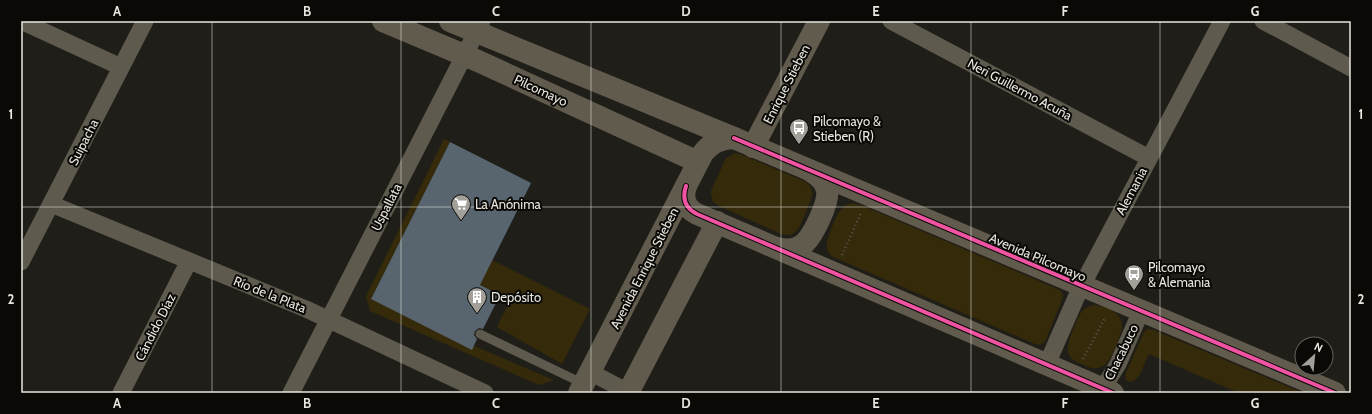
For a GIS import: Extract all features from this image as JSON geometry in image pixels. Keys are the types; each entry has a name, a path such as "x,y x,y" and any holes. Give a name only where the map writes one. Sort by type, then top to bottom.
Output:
{"main road":[{"name":"Pilcomayo","path":"383,21 464,55 698,162"},
{"path":"450,21 479,26 744,142"},
{"name":"Enrique Stieben","path":"744,142 819,21"},
{"name":"Avenida Enrique Stieben","path":"585,383 703,153 718,141 744,142"},
{"name":"Avenida Pilcomayo","path":"744,142 1335,393"},
{"path":"775,248 787,250 795,249 808,241 814,232 826,204 828,194 825,184 818,176 809,170"},
{"path":"686,186 684,198 686,206 693,212 1047,364 1105,391"},
{"path":"629,393 717,222"}],"street":[{"path":"21,21 121,66"},
{"name":"Suipacha","path":"21,262 145,21"},
{"name":"Neri Guillermo Acuña","path":"891,21 1149,158"},
{"name":"Alemania","path":"1047,364 1081,286 1222,21"},
{"path":"1262,21 1351,68"},
{"name":"Uspallata","path":"291,393 479,26"},
{"name":"Río de la Plata","path":"51,204 328,320 485,393"},
{"name":"Cándido Díaz","path":"121,393 189,261"},
{"name":"Chacabuco","path":"1105,391 1141,311"},
{"path":"585,383 629,393"}],"lane":[{"path":"480,334 558,372 585,383"}],"path":[{"path":"840,261 864,207"},
{"path":"1081,364 1106,317"}],"shaded area":[{"path":"444,139 450,142 371,299 474,346 554,380 539,385 370,311 366,296"},
{"path":"735,153 804,181 809,186 812,191 812,196 797,231 789,235 781,234 713,202 711,191 726,158"},
{"path":"852,203 861,205 1060,290 1063,295 1062,300 1045,342 1040,345 1035,344 833,257 827,249 828,238 839,212 847,205"},
{"path":"492,260 590,309 562,364 497,327 510,300 480,285"},
{"path":"1093,305 1114,311 1122,323 1122,329 1109,360 1099,368 1090,368 1075,361 1071,358 1068,352 1070,337 1080,314 1084,309"},
{"path":"1147,329 1154,330 1303,393 1239,393 1149,354 1139,376 1133,381 1129,382 1126,380 1125,375 1143,334"}],"building":[{"name":"La Anónima","path":"450,142 531,183 480,285 500,295 483,329 479,328 475,331 474,335 477,339 472,350 371,299"}],"cycle path":[{"path":"734,138 1335,393"},
{"path":"686,186 684,195 687,206 697,214 1113,393"}],"place":[{"name":"Pilcomayo & Stieben (R)","path":"799,145"},
{"name":"La Anónima","path":"461,221"},
{"name":"Pilcomayo & Alemania","path":"1134,291"},
{"name":"Depósito","path":"477,314"}]}
